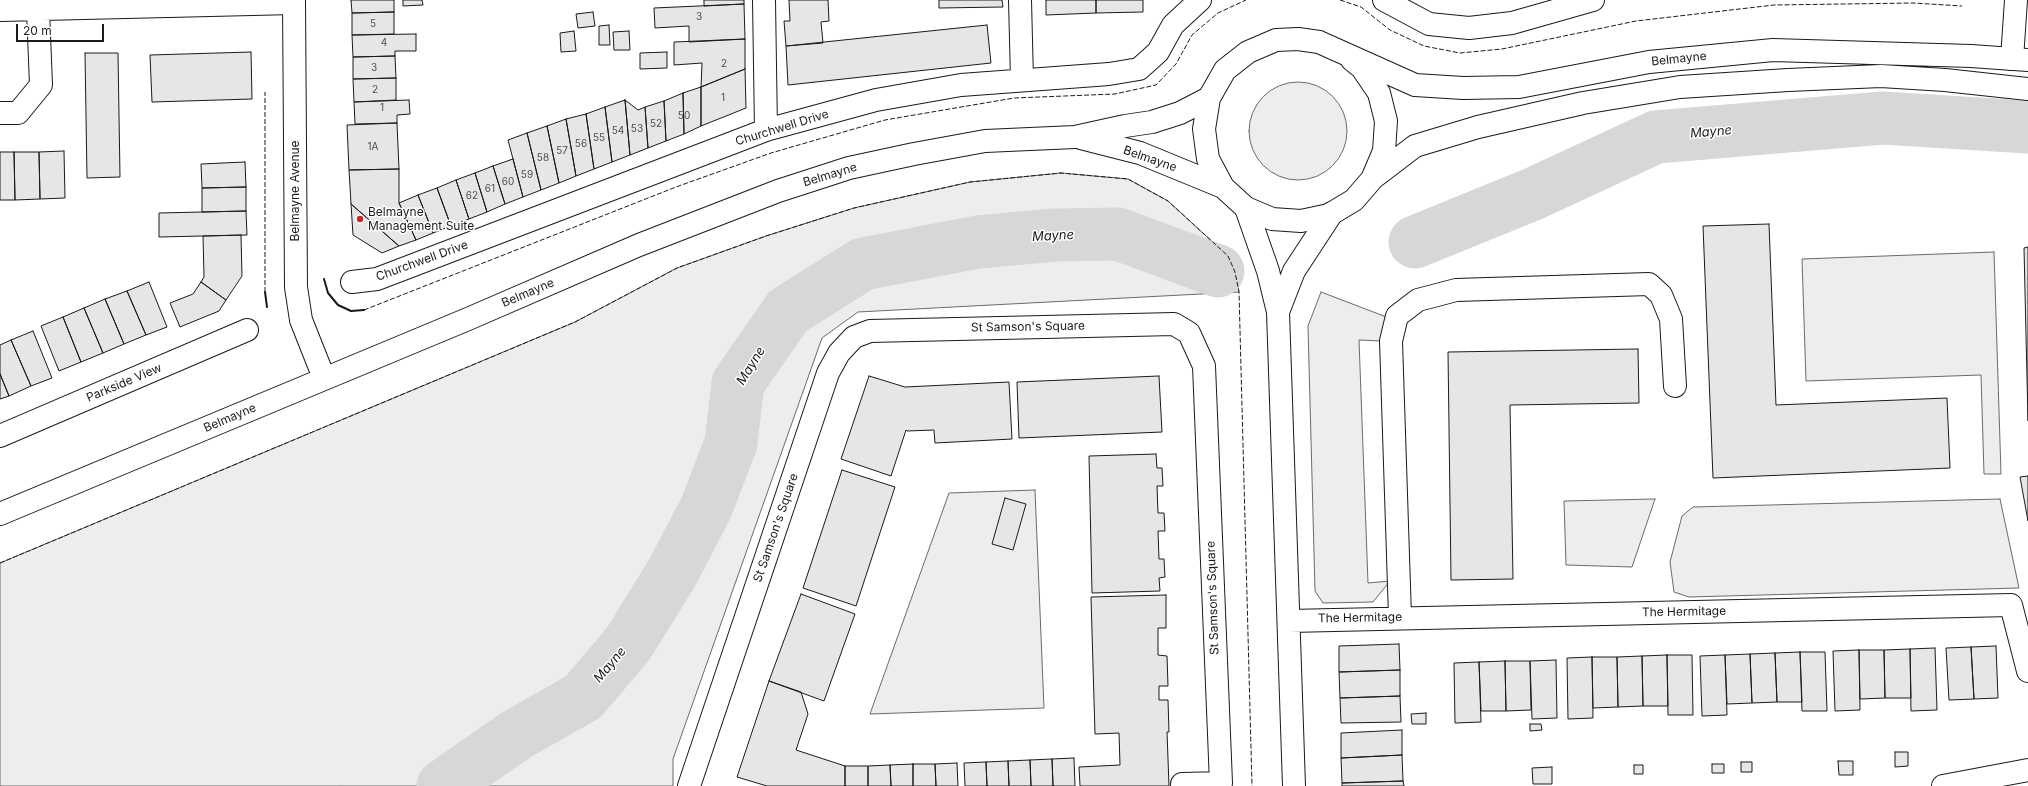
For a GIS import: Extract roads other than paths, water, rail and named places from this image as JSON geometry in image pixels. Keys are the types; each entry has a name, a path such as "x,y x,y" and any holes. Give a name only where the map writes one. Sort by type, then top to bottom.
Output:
{"street":[{"path":"764,0 766,130"},
{"path":"1020,0 1022,80"},
{"name":"Churchwell Drive","path":"352,282 377,279 766,130 876,100 961,86 1109,74 1139,69 1158,52 1173,25 1200,0"},
{"path":"1384,0 1430,24 1469,28 1512,23 1592,0"},
{"path":"2016,0 2020,59"},
{"path":"0,10 294,2"},
{"name":"Belmayne Avenue","path":"294,2 296,287 301,320 324,378"},
{"path":"0,113 18,113 41,85 38,10"},
{"name":"Belmayne","path":"2020,59 1773,50 1649,62 1519,87 1463,88 1415,85 1319,42 1298,39 1276,40 1248,52 1225,70 1209,98 1204,129 1208,159 1223,186 1246,208 1272,219 1301,221 1332,213 1354,200 1373,178 1415,146 1443,137 1583,103 1680,87 1881,76 1945,80 2028,89"},
{"name":"Belmayne","path":"1339,50 1362,68 1379,93 1386,121 1384,151 1373,178"},
{"name":"Belmayne","path":"0,514 639,245 778,191 842,170 914,154 985,141 1075,137 1125,126 1152,122 1180,113 1209,98"},
{"name":"Belmayne","path":"1075,137 1140,153 1223,186"},
{"path":"1246,208 1268,271 1278,312 1294,786"},
{"path":"1278,312 1294,271 1332,213"},
{"path":"1400,617 1391,341 1397,316 1418,300 1456,290 1649,284 1662,295 1671,319 1675,386"},
{"name":"St Samson's Square","path":"689,786 828,373 840,354 854,337 870,331 1174,324 1189,333 1204,366 1220,783 1182,784"},
{"name":"Parkside View","path":"0,436 247,330"},
{"name":"The Hermitage","path":"1288,621 1400,617 2011,605 2028,671"},
{"path":"1943,786 2028,770"}],"waterway":[{"name":"Mayne","path":"1415,242 1533,194 1656,137 1883,118 2028,127"},
{"name":"Mayne","path":"443,786 516,735 583,697 628,644 672,573 706,508 731,443 738,383 788,311 863,264 978,242 1055,235 1118,234 1218,271"}],"place":[{"name":"Belmayne Management Suite","path":"360,219"}]}
